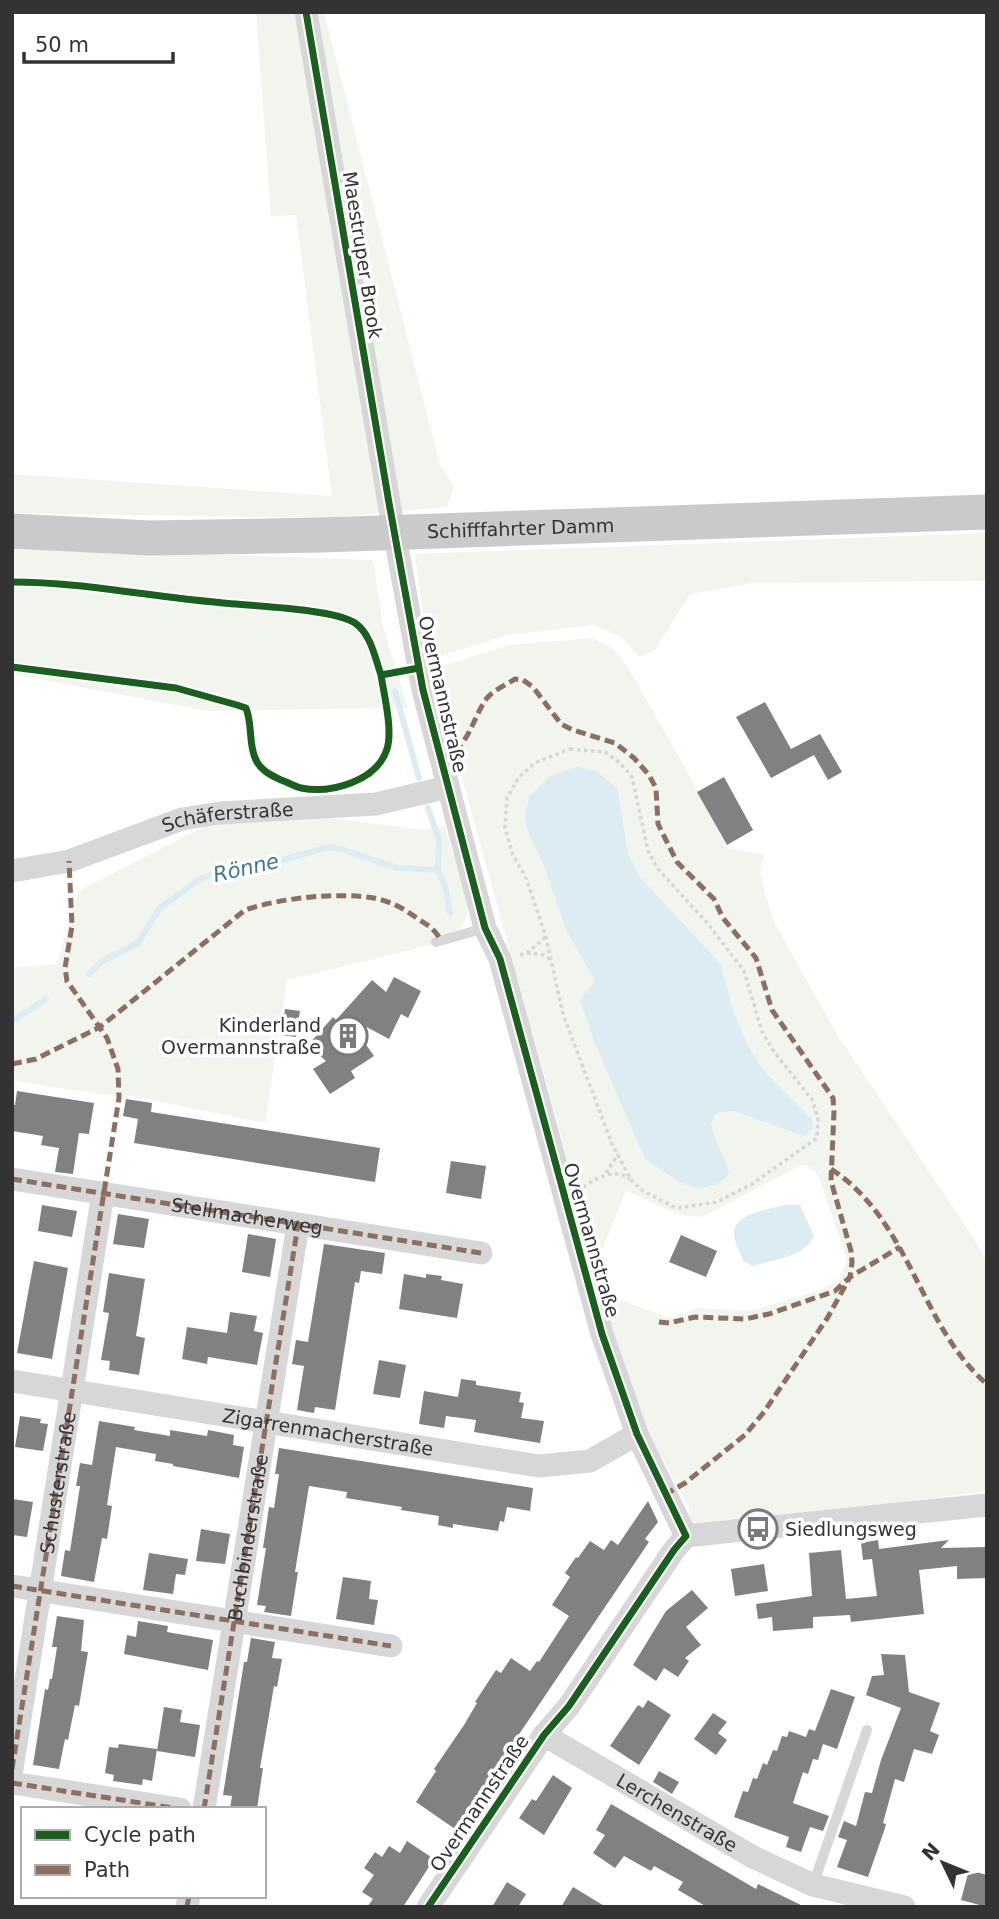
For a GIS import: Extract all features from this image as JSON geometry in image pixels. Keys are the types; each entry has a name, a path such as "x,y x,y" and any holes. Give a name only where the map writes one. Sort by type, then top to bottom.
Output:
{"main road":[{"name":"Schifffahrter Damm","path":"12,531 150,538 322,536 987,512"}],"street":[{"name":"Maestruper Brook","path":"306,12 389,503"},
{"name":"Overmannstraße","path":"389,503 423,690 485,928 499,959 602,1335 637,1434 686,1536 569,1706 544,1735 428,1907"},
{"name":"Schäferstraße","path":"12,871 69,861 182,819 220,813 376,804 448,787"},
{"name":"Stellmacherweg","path":"12,1179 481,1253"},
{"name":"Schusterstraße","path":"12,1769 103,1193"},
{"name":"Buchbinderstraße","path":"204,1807 298,1225"},
{"name":"Zigarrenmacherstraße","path":"12,1381 539,1466 590,1461 637,1434"},
{"path":"686,1536 987,1505"},
{"path":"12,1586 391,1646"},
{"name":"Lerchenstraße","path":"544,1735 753,1857 813,1885 904,1907"},
{"path":"12,1783 167,1807"}],"lane":[{"path":"436,942 485,928"},
{"path":"813,1885 867,1730"}],"path":[{"path":"606,1173 624,1175 643,1191 676,1208 717,1202 752,1184 817,1138 818,1120 813,1101 762,1032 744,971 708,924 658,869 648,851 632,777 606,752 570,749 535,763 519,777 507,799 505,828 546,937 563,1014 590,1088 631,1180"},
{"path":"527,953 546,937"},
{"path":"520,955 544,955 551,961"},
{"path":"588,1183 606,1173 618,1154"}],"shaded area":[{"path":"256,12 324,12 440,465 454,487 447,507 324,518 12,513 12,474 332,496 296,215 271,216"},
{"path":"987,533 987,581 753,583 690,594 655,650 639,657 620,636 594,625 508,635 441,656 428,648 415,554"},
{"path":"12,548 373,560 383,626 408,708 208,711 12,674"},
{"path":"592,638 614,649 629,669 686,769 727,848 764,855 760,874 772,918 839,1038 987,1261 987,1491 691,1531 689,1508 641,1419 603,1308 593,1252 435,680 443,666 509,645","holes":["598,772 618,789 628,854 641,878 721,964 733,1010 747,1044 765,1072 811,1119 804,1136 732,1111 717,1113 711,1123 729,1170 727,1177 645,1159 595,1044 580,1000 595,981 529,835","801,1165 808,1166 818,1175 847,1258 841,1278 821,1290 749,1311 699,1308 670,1318 612,1297 601,1253 626,1191 674,1212 704,1216"]},
{"path":"577,767 598,772 618,789 628,854 641,878 721,964 733,1010 747,1044 765,1072 812,1119 813,1128 804,1136 733,1111 717,1113 711,1123 729,1171 727,1177 717,1184 698,1189 679,1182 645,1159 595,1044 580,1000 595,981 566,930 543,863 529,835 525,817 529,797 549,777"},
{"path":"330,818 424,830 445,826 469,908 462,927 435,944 287,980 265,1123 132,1096 12,1081 12,968 57,964 79,891 207,825"},
{"path":"784,1205 800,1205 814,1236 809,1243 796,1253 779,1259 753,1266 743,1261 734,1234 739,1221"}],"building":[{"path":"765,702 791,749 820,734 842,772 828,780 814,755 771,778 736,717"},
{"path":"724,777 753,830 727,845 697,792"},
{"name":"Kinderland Overmannstraße","path":"394,977 421,991 408,1018 401,1014 389,1039 346,1016 374,1056 351,1071 355,1078 330,1094 313,1069 326,1061 308,1045 333,1017 336,1020 372,980 386,992"},
{"path":"285,1009 300,1011 296,1037 281,1035"},
{"path":"17,1091 94,1103 89,1134 79,1133 73,1174 55,1172 59,1148 41,1145 43,1136 12,1131 12,1105 15,1105"},
{"path":"126,1099 152,1103 151,1112 380,1148 375,1182 134,1143 138,1119 123,1116"},
{"path":"451,1161 486,1166 481,1199 446,1193"},
{"path":"42,1205 77,1211 72,1237 38,1231"},
{"path":"118,1214 149,1219 144,1248 113,1244"},
{"path":"248,1234 276,1239 270,1277 242,1272"},
{"path":"681,1235 717,1251 706,1277 669,1262"},
{"path":"324,1244 385,1253 382,1274 361,1271 359,1283 355,1282 335,1410 315,1407 314,1413 297,1410 304,1366 292,1364 296,1340 308,1342"},
{"path":"34,1261 68,1268 52,1359 17,1353"},
{"path":"109,1273 145,1279 136,1336 145,1338 139,1375 109,1370 110,1361 101,1360 109,1313 103,1312"},
{"path":"404,1274 426,1278 426,1274 442,1276 441,1280 463,1284 457,1318 399,1309"},
{"path":"230,1312 257,1316 254,1331 263,1333 257,1365 208,1357 207,1364 182,1359 187,1327 227,1333"},
{"path":"379,1360 406,1365 400,1398 373,1394"},
{"path":"461,1379 476,1381 476,1385 521,1392 519,1402 524,1403 521,1418 544,1421 540,1443 474,1432 476,1420 446,1416 444,1428 419,1424 424,1391 458,1397"},
{"path":"20,1416 41,1419 40,1423 48,1424 43,1451 15,1447"},
{"path":"99,1421 170,1436 170,1430 207,1436 208,1430 234,1435 233,1445 244,1447 239,1478 173,1466 155,1461 156,1454 116,1447 107,1505 112,1506 107,1539 102,1538 94,1582 61,1576 65,1550 70,1551 80,1486 76,1486 80,1463 92,1465"},
{"path":"279,1448 533,1488 530,1511 507,1507 504,1522 500,1521 498,1531 453,1524 453,1528 438,1525 439,1516 346,1498 347,1492 309,1486 291,1616 264,1612 266,1606 257,1605 269,1507 274,1508 279,1474 275,1474"},
{"path":"12,1499 33,1502 27,1537 12,1535"},
{"path":"648,1501 658,1522 645,1539 649,1542 455,1829 416,1802 436,1771 434,1769 496,1670 501,1673 511,1658 530,1671 537,1661 539,1662 569,1616 552,1605 570,1577 565,1573 576,1557 578,1558 590,1541 604,1550 611,1540 618,1545"},
{"path":"201,1529 230,1534 225,1564 196,1561"},
{"path":"878,1540 879,1549 949,1540 941,1548 987,1547 987,1578 957,1579 957,1566 919,1570 924,1614 851,1622 850,1615 813,1617 813,1628 773,1631 772,1617 758,1619 756,1604 812,1596 809,1553 841,1550 846,1599 877,1596 872,1559 863,1560 861,1543"},
{"path":"149,1553 188,1559 185,1575 176,1574 173,1594 143,1590"},
{"path":"764,1564 768,1591 735,1596 731,1569"},
{"path":"343,1577 371,1581 369,1599 378,1600 374,1625 336,1619"},
{"path":"692,1590 708,1608 686,1627 701,1645 685,1658 689,1661 678,1677 664,1668 656,1681 633,1665 666,1611"},
{"path":"57,1616 84,1620 81,1651 88,1652 79,1706 75,1705 59,1769 33,1765 45,1689 48,1690 52,1679 57,1647 52,1647"},
{"path":"138,1621 168,1626 167,1632 213,1640 208,1670 124,1654 127,1635 136,1637"},
{"path":"251,1638 275,1642 272,1658 282,1659 277,1687 274,1686 260,1768 263,1768 257,1807 230,1807 232,1796 223,1795 244,1662 247,1662"},
{"path":"881,1654 905,1655 909,1692 940,1703 930,1731 939,1735 932,1754 914,1749 904,1782 895,1779 883,1823 886,1824 868,1877 837,1867 847,1840 838,1837 844,1821 856,1826 865,1792 872,1793 881,1760 901,1708 866,1695 872,1676 884,1675"},
{"path":"831,1689 855,1697 837,1749 823,1744 818,1760 813,1759 808,1774 803,1772 793,1803 829,1816 823,1831 810,1827 801,1852 786,1847 789,1837 734,1817 743,1791 748,1792 763,1763 767,1765 773,1750 777,1751 782,1736 787,1737 789,1731 806,1737 809,1729 815,1731"},
{"path":"648,1700 671,1715 639,1765 610,1746 638,1705 643,1708"},
{"path":"164,1707 182,1710 180,1722 200,1725 195,1757 157,1751"},
{"path":"713,1713 727,1722 718,1733 727,1740 716,1755 694,1739"},
{"path":"119,1744 157,1749 152,1781 143,1779 142,1785 113,1781 114,1775 105,1773 109,1747 118,1748"},
{"path":"659,1771 679,1782 672,1794 653,1782"},
{"path":"553,1775 572,1788 544,1835 519,1818 532,1799 536,1801"},
{"path":"611,1804 756,1889 758,1884 805,1907 707,1907 678,1890 683,1882 654,1866 651,1871 624,1856 615,1868 593,1853 605,1835 596,1830"},
{"path":"407,1841 434,1859 403,1907 367,1907 373,1899 362,1892 374,1875 364,1868 375,1852 382,1857 389,1846 400,1853"},
{"path":"969,1870 987,1875 987,1907 961,1900"},
{"path":"507,1882 526,1894 518,1907 492,1907"},
{"path":"573,1887 606,1907 561,1907"}],"waterway":[{"name":"Rönne","path":"395,691 419,778"},
{"name":"Rönne","path":"428,808 439,840 438,870 445,886 450,913"},
{"name":"Rönne","path":"89,974 101,962 138,943 160,908 198,880 226,869 258,867 328,847 398,868 438,870"},
{"name":"Rönne","path":"12,1021 46,999"}],"marked path":[{"path":"441,758 458,748 487,698 515,679 523,680 533,687 561,724 615,743 634,758 656,788 658,824 677,862 714,899 723,918 756,958 772,1010 833,1098 831,1181 851,1251 850,1277 828,1317 764,1412 745,1435 685,1483 666,1494"},
{"path":"12,1769 119,1098 118,1069 107,1038 67,981 65,968 72,926 69,861"},
{"path":"12,1064 36,1059 100,1027 245,910 291,899 326,896 374,898 392,903 408,912 431,928 441,941"},
{"path":"831,1169 858,1191 880,1217 946,1334 964,1361 987,1384"},
{"path":"12,1179 481,1253"},
{"path":"204,1807 298,1225"},
{"path":"659,1322 669,1323 695,1317 745,1319 769,1314 835,1291 850,1277 900,1247"},
{"path":"12,1586 391,1646"},
{"path":"12,1783 167,1807"},
{"path":"187,1907 189,1898"}],"cycle path":[{"path":"306,12 423,690 485,928 500,959 602,1334 637,1434 686,1536 569,1706 544,1735 428,1907"},
{"path":"12,582 88,587 288,608 344,618 355,623 365,633 381,675"},
{"path":"12,667 176,688 246,708 252,748 261,767 281,780 301,788 313,789 352,783 374,769 382,760 387,749 389,732 381,675 419,668"}],"place":[{"name":"Kinderland Overmannstraße","path":"348,1036"},
{"name":"Siedlungsweg","path":"758,1529"}]}
